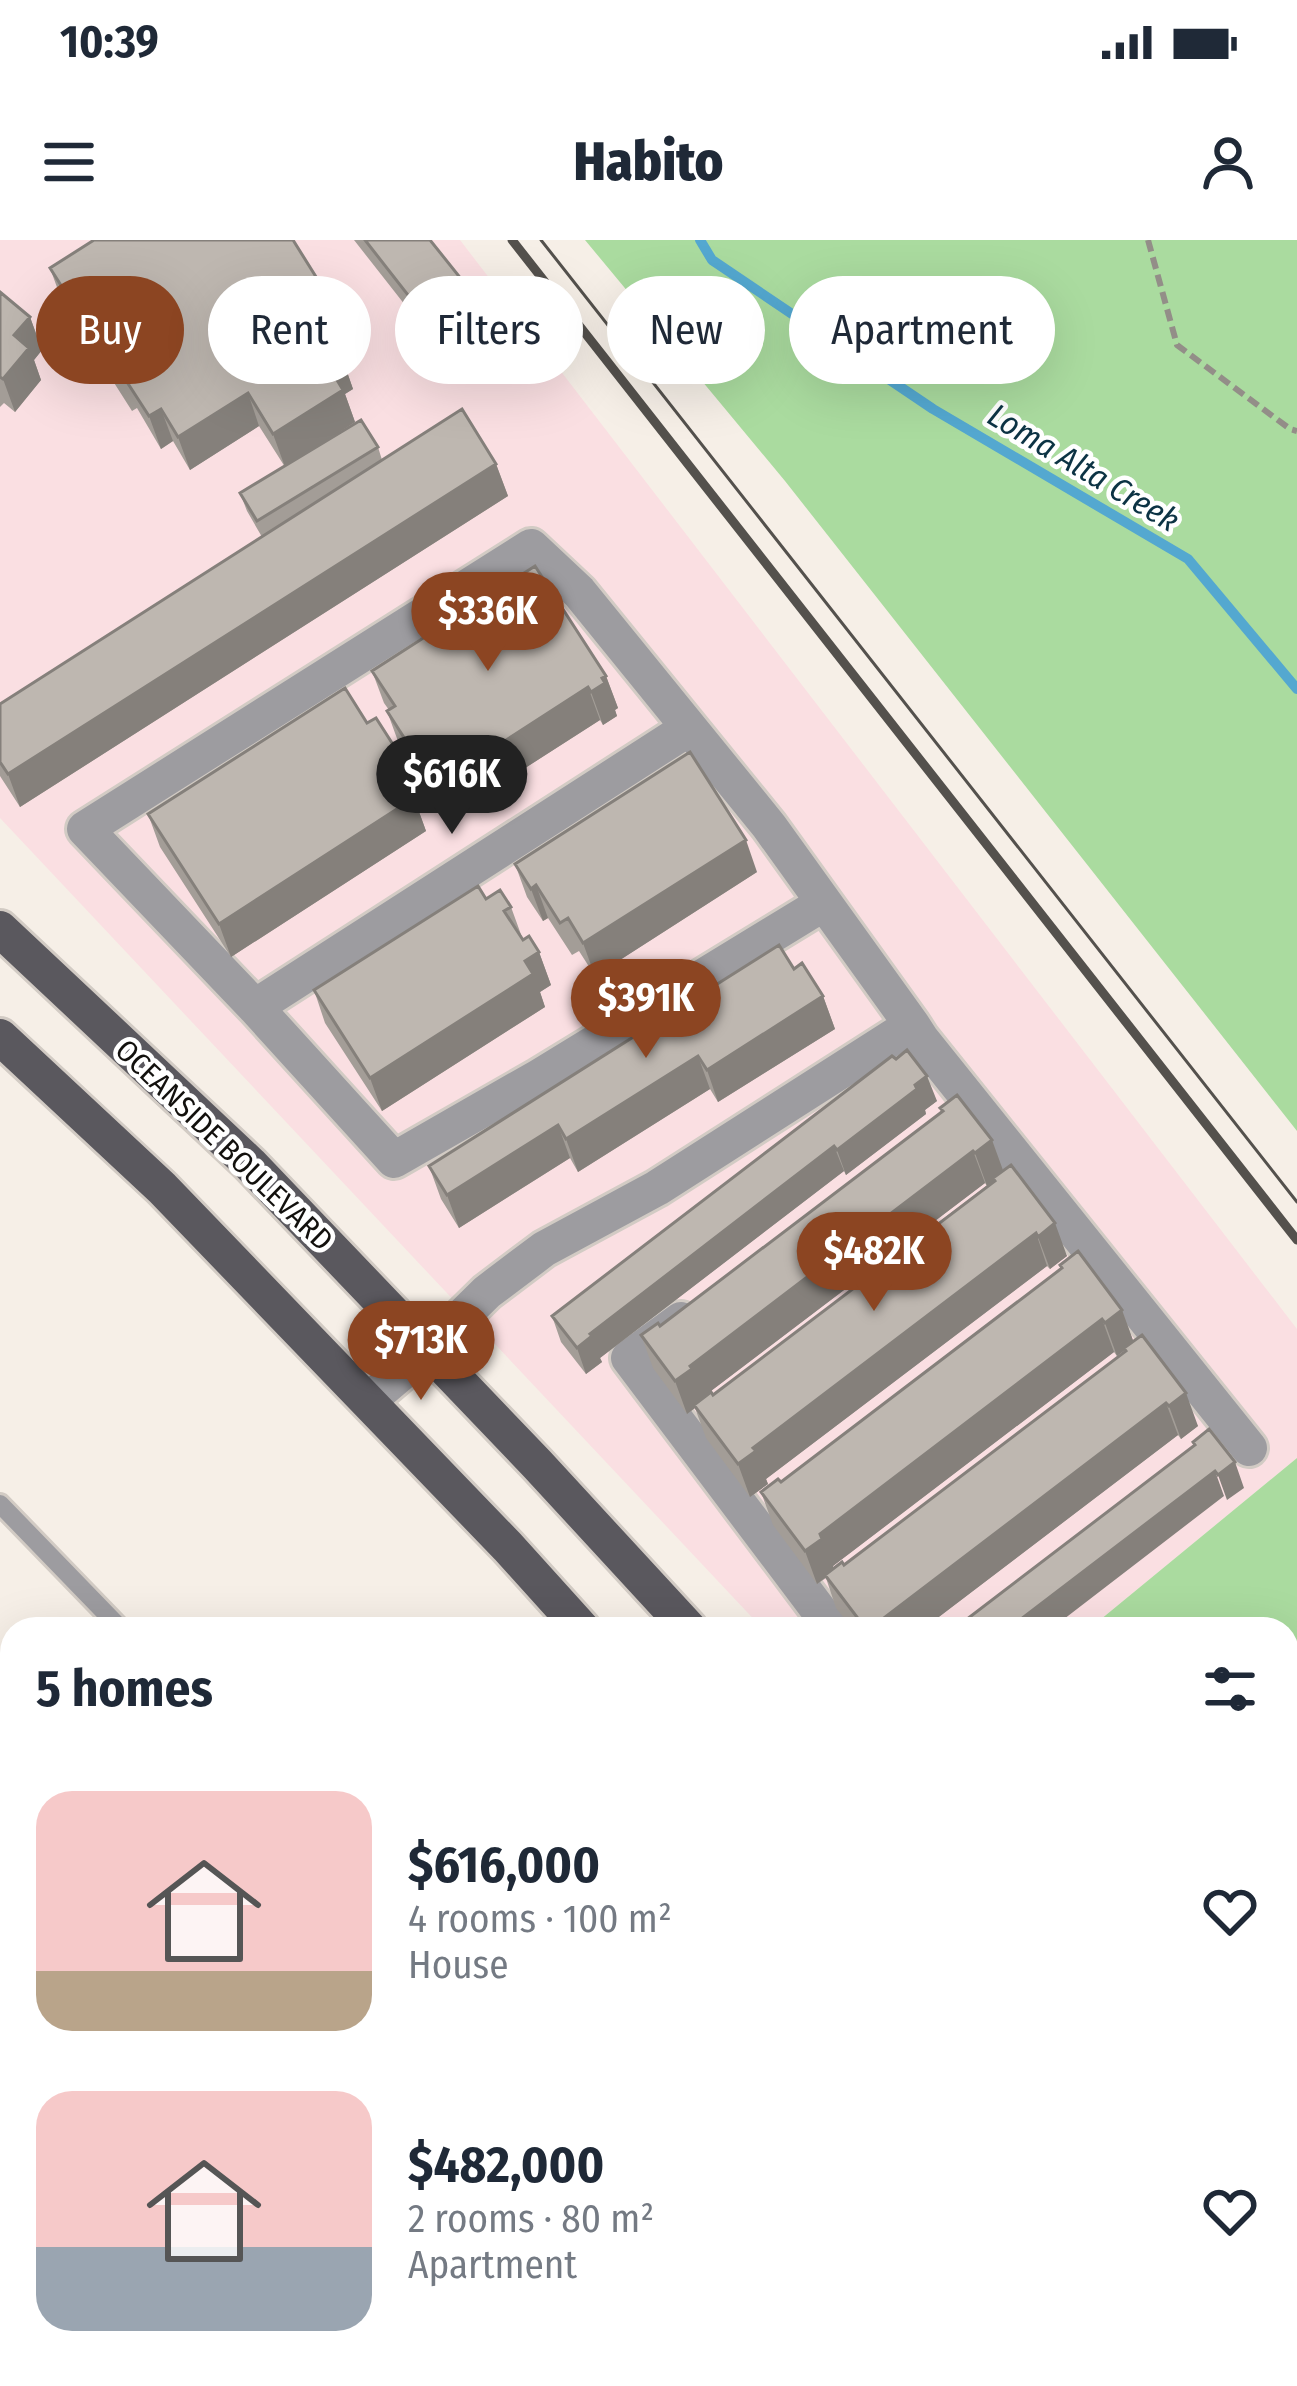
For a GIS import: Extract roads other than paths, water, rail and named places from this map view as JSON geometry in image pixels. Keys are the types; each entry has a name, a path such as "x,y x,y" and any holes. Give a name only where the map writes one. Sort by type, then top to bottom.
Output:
{"main road":[{"name":"OCEANSIDE BOULEVARD","path":"0,929 250,1164 678,1617"},
{"path":"0,1036 155,1181 571,1617"}],"street":[{"path":"824,903 394,1160 85,829 531,547 579,592 769,826 912,1025 964,1110 1231,1439"},
{"path":"255,1007 689,728"},
{"path":"368,1401 487,1292 544,1249 657,1188 912,1025"},
{"path":"706,1302 629,1358 698,1429 826,1607"}],"lane":[{"path":"0,1504 110,1617"}],"waterway":[{"name":"Loma Alta Creek","path":"700,240 712,260 933,409 1188,559 1297,689"}],"tram line":[{"path":"541,240 1297,1202"}],"railway":[{"path":"512,240 1297,1240"}]}
